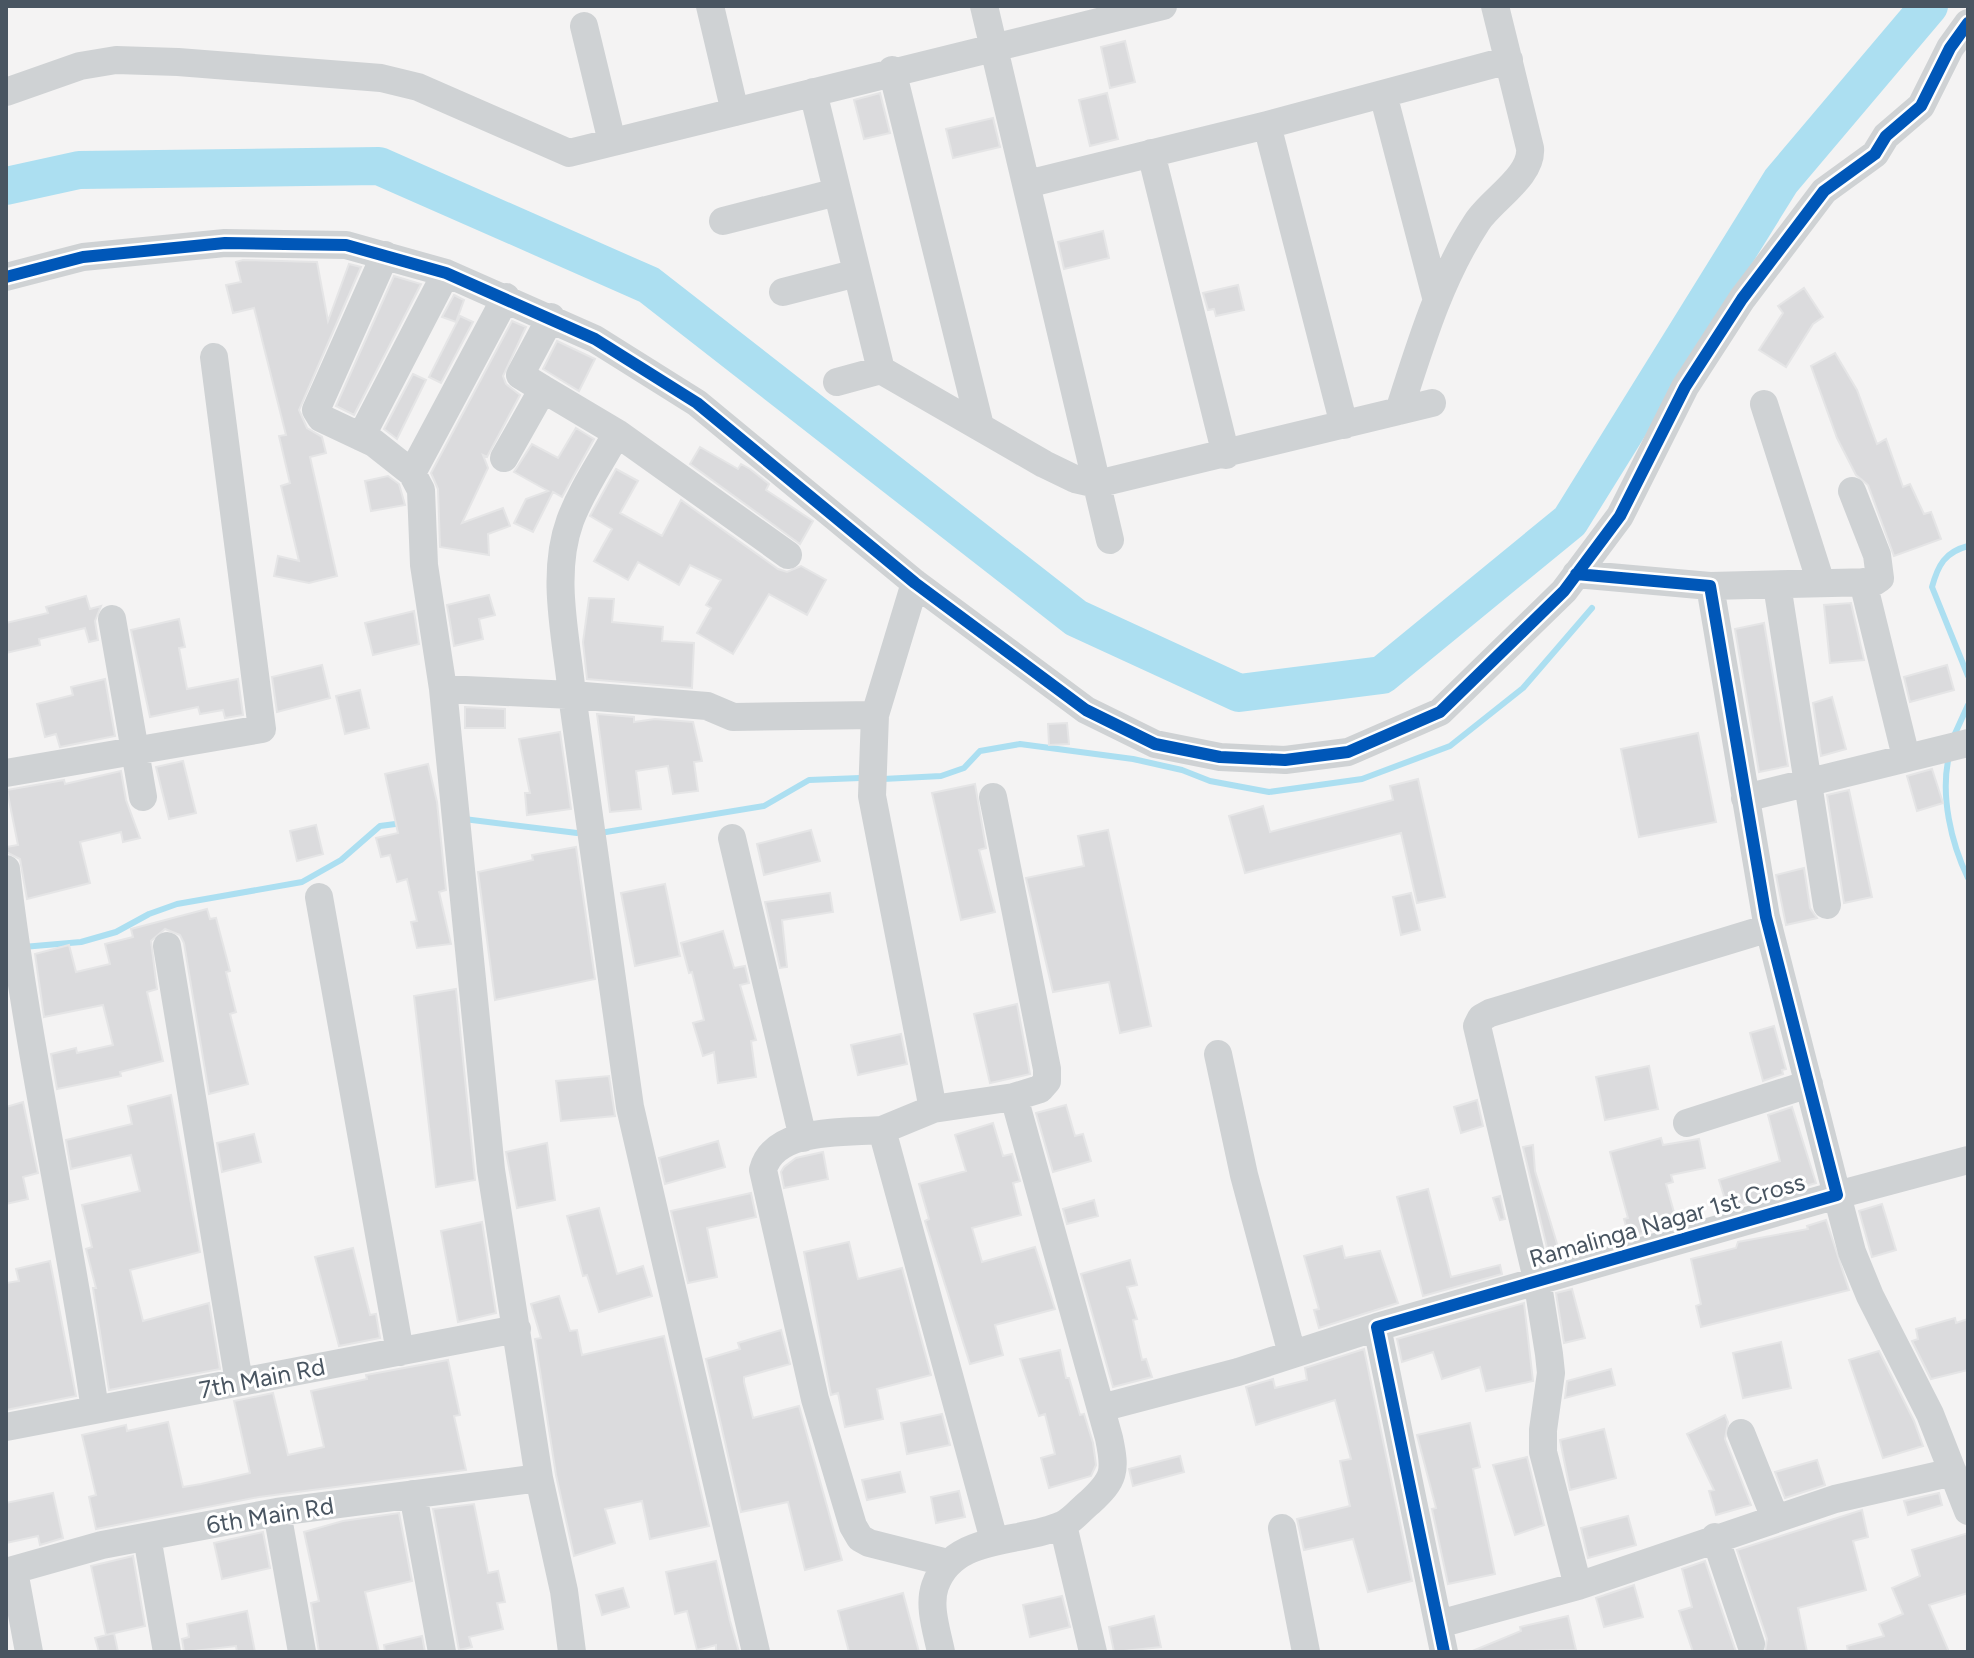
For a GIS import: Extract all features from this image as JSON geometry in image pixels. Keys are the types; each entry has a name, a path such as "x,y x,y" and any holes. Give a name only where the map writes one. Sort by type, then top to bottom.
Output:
{"street":[{"path":"710,6 735,112"},
{"path":"984,6 1110,540"},
{"path":"6,92 80,66 116,60 381,78 418,87 569,153 892,70 995,49 1114,12 1163,6"},
{"path":"1399,411 1436,297 1478,220 1529,162 1530,148 1495,6"},
{"path":"6,277 83,257 225,243 346,245 446,273 595,339 697,403 915,583 1086,710 1155,744 1220,757 1285,760 1348,752 1440,712 1564,591 1620,516 1685,387 1742,299 1824,191 1875,154 1886,136 1921,106 1950,48 1968,23"},
{"path":"584,26 612,142"},
{"path":"1027,184 1267,125 1509,60"},
{"path":"892,70 980,426"},
{"path":"813,92 881,370"},
{"path":"1383,94 1436,297"},
{"path":"1267,125 1344,425"},
{"path":"1151,153 1226,455"},
{"path":"723,221 837,192"},
{"path":"385,255 317,402 321,418 361,437 412,473 421,490 424,565 443,689 491,1170 539,1478 564,1591 572,1652"},
{"path":"361,437 446,273"},
{"path":"783,292 857,273"},
{"path":"412,473 506,297"},
{"path":"551,317 520,375 617,433 788,555"},
{"path":"6,773 136,754 262,729 214,357"},
{"path":"837,382 881,370 1044,464 1075,479 1097,484 1432,403"},
{"path":"504,458 543,389"},
{"path":"1764,404 1821,583"},
{"path":"617,433 576,507 564,542 561,583 572,695 630,1107 756,1652"},
{"path":"1576,574 1710,586 1874,582 1880,578 1877,555 1852,491"},
{"path":"1863,582 1916,754"},
{"path":"915,583 875,715 871,784 933,1109"},
{"path":"1777,585 1827,905"},
{"name":"Ramalinga Nagar 1st Cross","path":"1101,1408 1292,1354 1537,1279 1837,1195 1769,928 1710,586"},
{"path":"112,619 143,797"},
{"path":"443,689 707,706 733,717 875,715"},
{"path":"1745,798 1968,743"},
{"path":"948,1563 869,1543 860,1538 853,1526 815,1399 763,1170 767,1155 775,1147 803,1138 882,1130 933,1109 1014,1097 1040,1089 1047,1081 993,797"},
{"path":"732,838 803,1138"},
{"path":"6,869 13,928 74,1266 95,1410"},
{"path":"319,897 400,1352"},
{"path":"1578,1586 1543,1452 1551,1373 1537,1279 1477,1038 1481,1018 1769,928"},
{"path":"167,946 239,1382"},
{"path":"1218,1054 1244,1175 1292,1354"},
{"path":"1687,1123 1809,1084"},
{"path":"941,1652 933,1614 935,1587 948,1563 994,1540 1063,1525 1109,1484 1113,1456 1014,1097"},
{"path":"882,1130 994,1540"},
{"path":"1968,1160 1837,1195 1852,1252 1870,1296 1930,1414 1968,1511"},
{"path":"1377,1327 1441,1638 1715,1537 1835,1499 1953,1472"},
{"name":"7th Main Rd","path":"6,1427 517,1329"},
{"path":"1741,1433 1775,1518"},
{"name":"6th Main Rd","path":"10,1571 102,1545 277,1512 539,1478"},
{"path":"413,1494 442,1652"},
{"path":"277,1512 302,1652"},
{"path":"1063,1525 1093,1652"},
{"path":"1282,1528 1306,1652"},
{"path":"147,1537 167,1652"},
{"path":"1715,1537 1751,1644"},
{"path":"10,1571 29,1652"}],"building":[{"path":"1125,41 1135,82 1110,88 1101,47"},
{"path":"880,93 890,133 864,139 854,100"},
{"path":"1107,93 1118,139 1090,146 1079,100"},
{"path":"993,118 1000,147 953,158 946,129"},
{"path":"1103,231 1109,258 1064,269 1058,242"},
{"path":"236,262 317,262 328,321 349,264 361,267 299,410 307,428 322,437 326,453 310,457 337,576 309,583 274,576 278,556 299,561 281,486 290,483 279,436 286,435 254,308 233,313 226,285 241,282"},
{"path":"394,276 421,284 354,415 336,406"},
{"path":"1238,285 1244,310 1216,316 1214,309 1208,310 1203,293"},
{"path":"1804,288 1823,317 1813,324 1786,367 1759,350 1783,313 1778,306"},
{"path":"454,295 464,300 456,322 442,317"},
{"path":"460,316 473,322 441,383 429,377"},
{"path":"512,321 526,327 503,376 506,384 520,395 487,457 483,455 488,468 462,523 503,508 510,526 488,534 489,555 440,547 438,489 431,473"},
{"path":"557,341 595,359 579,391 543,369"},
{"path":"1835,353 1857,390 1877,444 1886,439 1903,487 1910,484 1924,514 1931,512 1941,539 1894,556 1868,485 1856,475 1837,438 1811,366"},
{"path":"413,374 426,380 397,439 384,429"},
{"path":"576,428 594,439 562,497 553,492 533,532 514,523 526,499 548,491 514,472 532,444 558,458"},
{"path":"700,447 738,469 741,464 750,469 769,484 766,490 813,521 800,544 690,464"},
{"path":"616,469 638,481 620,513 662,536 681,500 778,569 787,572 801,566 826,580 807,615 769,594 733,654 697,633 711,608 706,605 721,580 690,565 679,585 638,562 628,580 594,561 612,529 590,516"},
{"path":"388,476 399,484 405,505 371,511 365,481"},
{"path":"489,595 495,615 479,619 483,639 454,646 447,605"},
{"path":"86,596 90,609 101,606 95,621 98,640 89,642 85,628 39,639 40,645 6,653 6,623 48,613 46,607"},
{"path":"589,598 614,599 612,622 663,627 662,641 694,643 692,688 587,679 583,642"},
{"path":"1851,603 1864,660 1830,663 1824,605"},
{"path":"414,611 419,644 373,655 365,623"},
{"path":"179,619 185,647 179,648 187,689 238,679 243,715 225,718 223,710 200,714 198,707 150,717 131,630"},
{"path":"1764,623 1788,766 1759,772 1735,629"},
{"path":"322,665 330,698 277,712 272,677"},
{"path":"1947,665 1954,690 1910,702 1904,677"},
{"path":"105,679 115,736 60,747 56,734 45,737 37,704 73,695 71,687"},
{"path":"360,690 369,728 345,734 336,696"},
{"path":"1832,697 1846,749 1821,756 1813,703"},
{"path":"465,707 505,709 505,728 465,728"},
{"path":"597,714 634,717 634,722 655,719 693,722 702,761 694,762 698,791 673,794 668,766 636,771 641,809 610,812"},
{"path":"1067,723 1069,744 1049,745 1048,724"},
{"path":"560,732 571,809 527,815 525,793 530,793 519,739"},
{"path":"1698,733 1716,822 1639,837 1621,749"},
{"path":"183,761 196,813 169,819 156,767"},
{"path":"428,764 437,802 446,890 439,892 451,944 417,948 411,922 417,921 407,879 397,882 390,855 381,857 376,838 398,833 385,774"},
{"path":"1932,769 1943,803 1917,811 1907,776"},
{"path":"121,771 126,800 140,838 123,842 121,832 80,842 90,883 27,899 20,859 6,852 6,847 18,845 7,790 64,780 65,784"},
{"path":"1418,779 1445,897 1417,903 1401,833 1245,873 1229,816 1263,806 1270,832 1393,800 1390,786"},
{"path":"975,784 986,848 979,850 995,912 961,920 932,793"},
{"path":"1849,790 1872,897 1844,903 1827,795"},
{"path":"316,825 323,854 297,861 290,831"},
{"path":"811,830 820,861 764,875 757,844"},
{"path":"1108,830 1151,1026 1120,1033 1109,982 1053,992 1026,878 1084,866 1078,836"},
{"path":"576,847 595,979 495,1000 478,872 533,860 532,855"},
{"path":"1804,868 1810,908 1817,918 1786,925 1776,875"},
{"path":"665,884 680,956 635,966 621,893"},
{"path":"830,893 833,912 782,920 787,967 780,968 765,902"},
{"path":"1411,893 1420,930 1401,935 1393,897"},
{"path":"207,909 210,919 216,918 230,971 226,972 236,1012 230,1014 248,1084 209,1094 184,943 180,935 165,929 151,941 157,989 147,992 163,1061 120,1072 121,1076 57,1089 51,1054 76,1048 77,1053 113,1045 103,1005 44,1017 35,954 69,945 76,972 110,964 105,944 133,937 131,929"},
{"path":"723,931 734,968 745,966 749,983 740,985 756,1040 751,1041 756,1077 718,1083 714,1052 703,1056 693,1023 704,1020 681,943"},
{"path":"456,989 475,1180 436,1187 414,996"},
{"path":"1017,1004 1030,1074 990,1083 974,1014"},
{"path":"1774,1026 1786,1069 1782,1070 1783,1074 1763,1081 1750,1033"},
{"path":"901,1034 907,1064 858,1075 851,1045"},
{"path":"1649,1066 1658,1109 1605,1120 1596,1077"},
{"path":"609,1076 615,1116 561,1121 556,1081"},
{"path":"171,1095 200,1252 130,1270 143,1321 209,1303 220,1369 109,1390 93,1288 96,1288 86,1249 92,1247 82,1205 140,1191 131,1155 71,1169 66,1140 132,1124 128,1106"},
{"path":"1477,1100 1483,1126 1461,1133 1454,1107"},
{"path":"23,1102 38,1173 23,1177 28,1199 6,1204 6,1107"},
{"path":"1066,1105 1075,1136 1083,1134 1091,1161 1053,1172 1036,1113"},
{"path":"1792,1107 1816,1183 1728,1209 1719,1180 1780,1161 1768,1115"},
{"path":"993,1123 1003,1156 1012,1154 1020,1181 1013,1183 1021,1215 972,1228 982,1262 1035,1247 1055,1309 995,1325 1003,1355 970,1364 925,1221 929,1219 919,1184 966,1171 955,1135"},
{"path":"254,1134 261,1162 222,1172 217,1143"},
{"path":"1661,1138 1663,1145 1699,1139 1705,1168 1671,1175 1673,1182 1666,1184 1677,1223 1629,1237 1624,1219 1628,1218 1610,1152"},
{"path":"718,1141 725,1167 665,1184 659,1158"},
{"path":"547,1143 555,1200 517,1208 506,1152"},
{"path":"1533,1145 1535,1171 1561,1257 1550,1260 1523,1147"},
{"path":"823,1152 828,1179 784,1188 781,1172 784,1167 796,1158"},
{"path":"1428,1189 1451,1277 1500,1265 1502,1274 1423,1296 1397,1197"},
{"path":"751,1193 756,1217 707,1228 717,1277 688,1283 671,1211"},
{"path":"1500,1196 1505,1219 1500,1220 1493,1198"},
{"path":"1094,1200 1098,1216 1067,1224 1063,1209"},
{"path":"1882,1204 1896,1250 1872,1257 1859,1211"},
{"path":"599,1208 617,1274 643,1266 652,1296 599,1312 587,1275 583,1276 567,1216"},
{"path":"1826,1220 1849,1290 1701,1327 1696,1306 1701,1304 1691,1259 1736,1248 1738,1242 1808,1229 1807,1226"},
{"path":"482,1222 496,1313 458,1322 441,1231"},
{"path":"849,1242 858,1279 902,1268 931,1375 877,1389 883,1419 845,1427 838,1393 831,1395 804,1252"},
{"path":"1342,1246 1345,1258 1380,1251 1398,1303 1319,1328 1314,1310 1319,1309 1304,1256"},
{"path":"353,1248 370,1315 376,1314 380,1338 339,1346 315,1257"},
{"path":"1130,1260 1137,1285 1127,1287 1137,1319 1133,1320 1142,1360 1146,1359 1152,1377 1113,1387 1081,1274"},
{"path":"50,1261 76,1396 6,1410 6,1283 19,1281 16,1269"},
{"path":"1572,1289 1585,1338 1564,1343 1556,1293"},
{"path":"559,1296 570,1331 577,1330 582,1355 664,1336 709,1526 650,1539 642,1501 605,1509 615,1543 574,1556 556,1475 535,1339 541,1338 531,1304"},
{"path":"1524,1303 1533,1381 1486,1391 1480,1367 1442,1379 1433,1352 1402,1362 1397,1339"},
{"path":"1955,1318 1956,1323 1968,1319 1968,1370 1931,1379 1912,1341 1918,1339 1916,1329"},
{"path":"781,1330 790,1364 744,1377 744,1382 753,1418 799,1406 842,1560 805,1570 788,1502 741,1512 706,1359 740,1349 738,1343"},
{"path":"1781,1342 1791,1388 1743,1398 1733,1353"},
{"path":"1364,1349 1412,1581 1368,1592 1353,1539 1304,1550 1297,1519 1350,1506 1340,1461 1351,1459 1335,1400 1256,1425 1246,1387 1273,1379 1275,1388 1307,1380 1305,1368"},
{"path":"1060,1350 1066,1378 1069,1378 1080,1415 1084,1414 1096,1465 1091,1476 1049,1488 1041,1458 1055,1454 1045,1414 1039,1416 1020,1359"},
{"path":"1879,1351 1923,1446 1883,1458 1849,1360"},
{"path":"448,1360 460,1415 454,1416 466,1470 259,1497 96,1529 89,1497 96,1495 82,1435 126,1425 127,1431 168,1422 183,1487 201,1484 250,1473 234,1401 273,1393 288,1455 324,1447 311,1391 367,1379 366,1375"},
{"path":"1611,1369 1615,1385 1565,1398 1567,1381"},
{"path":"942,1414 950,1445 907,1454 901,1423"},
{"path":"1725,1415 1728,1422 1725,1439 1751,1505 1716,1515 1709,1491 1714,1490 1687,1434"},
{"path":"1470,1423 1480,1467 1473,1469 1495,1574 1448,1584 1432,1509 1436,1508 1417,1435"},
{"path":"1604,1429 1616,1478 1570,1490 1560,1440"},
{"path":"1180,1456 1184,1472 1133,1486 1129,1469"},
{"path":"1527,1457 1544,1525 1515,1535 1493,1465"},
{"path":"1817,1460 1825,1485 1785,1498 1775,1472"},
{"path":"900,1472 905,1492 867,1500 862,1480"},
{"path":"959,1491 965,1517 936,1523 931,1497"},
{"path":"53,1493 63,1538 40,1545 38,1536 6,1543 6,1503"},
{"path":"1939,1493 1942,1505 1908,1515 1904,1501"},
{"path":"474,1504 488,1573 498,1571 505,1602 497,1603 503,1629 469,1637 472,1647 459,1650 433,1509"},
{"path":"1862,1510 1868,1537 1853,1541 1866,1590 1798,1608 1807,1652 1765,1652 1767,1639 1737,1550"},
{"path":"399,1513 412,1581 365,1592 379,1652 319,1652 311,1603 319,1601 304,1532 343,1521"},
{"path":"1628,1516 1636,1545 1588,1558 1581,1528"},
{"path":"263,1532 270,1568 222,1579 214,1543"},
{"path":"1968,1533 1968,1593 1929,1605 1949,1652 1848,1652 1847,1646 1884,1636 1879,1624 1903,1614 1892,1588 1920,1576 1912,1550"},
{"path":"133,1556 145,1626 106,1635 91,1566"},
{"path":"716,1561 739,1652 716,1652 716,1645 697,1650 687,1611 675,1614 666,1572"},
{"path":"1705,1561 1736,1652 1693,1652 1679,1611 1692,1607 1682,1569"},
{"path":"1634,1585 1643,1617 1604,1627 1596,1598"},
{"path":"623,1588 629,1607 602,1615 596,1595"},
{"path":"903,1593 919,1652 849,1652 838,1611"},
{"path":"1062,1596 1070,1627 1030,1637 1023,1605"},
{"path":"247,1611 255,1652 237,1652 236,1646 184,1652 182,1639 189,1637 187,1624"},
{"path":"1154,1616 1161,1647 1114,1652 1109,1627"},
{"path":"1568,1616 1576,1650 1470,1652 1521,1631 1520,1627"},
{"path":"114,1633 118,1652 99,1652 95,1638"},
{"path":"422,1636 425,1652 385,1652 384,1645"}],"waterway":[{"path":"6,186 79,170 379,166 649,285 1076,618 1239,693 1382,675 1570,521 1781,181 1929,6"},
{"path":"1968,546 1944,560 1932,587 1968,676"},
{"path":"883,779 941,776 964,768 980,751 1020,744 1133,759 1182,770 1210,781 1269,792 1362,779 1450,746 1523,688 1592,608"},
{"path":"1953,738 1968,705"},
{"path":"1949,756 1946,787 1949,818 1968,878"},
{"path":"606,832 764,806 809,780 860,778"},
{"path":"464,819 577,833"},
{"path":"23,947 81,942 116,932 149,914 177,904 302,882 341,860 380,826 403,823"}],"cycle path":[{"path":"6,277 83,257 225,243 346,245 446,273 595,339 697,403 915,583 1086,710 1155,744 1220,757 1285,760 1348,752 1440,712 1564,591 1620,516 1685,387 1742,299 1824,191 1875,154 1886,136 1921,106 1950,48 1968,23"},
{"path":"1444,1652 1377,1327 1837,1195 1766,917 1710,586 1576,574"}]}
